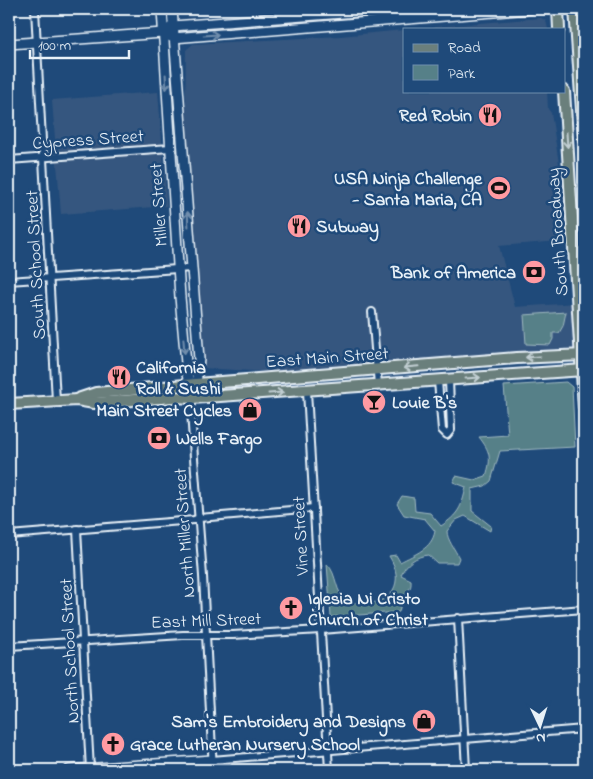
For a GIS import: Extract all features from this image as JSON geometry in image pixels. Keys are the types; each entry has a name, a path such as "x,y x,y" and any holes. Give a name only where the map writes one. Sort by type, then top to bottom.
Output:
{"main road":[{"path":"558,9 559,28"},
{"path":"574,9 584,139"},
{"name":"South Broadway","path":"564,92 583,355 584,406"},
{"name":"East Main Street","path":"77,400 96,393 192,384 517,358 583,355"},
{"name":"East Main Street","path":"9,404 77,400 94,403 174,397 192,398 583,371"}],"street":[{"name":"South School Street","path":"35,9 51,278 56,401"},
{"name":"Miller Street","path":"162,9 179,269 192,398"},
{"name":"Miller Street","path":"172,9 184,157 190,268 199,359 192,384"},
{"path":"163,33 173,26 396,9"},
{"path":"9,44 163,33 174,38 295,28 423,14 530,9"},
{"path":"294,17 295,28"},
{"name":"Cypress Street","path":"9,160 170,148"},
{"path":"9,281 190,268"},
{"path":"372,312 378,385"},
{"path":"438,381 442,430 447,435 451,430 449,380"},
{"name":"Vine Street","path":"306,391 329,770"},
{"name":"North Miller Street","path":"192,398 213,770"},
{"path":"9,535 314,508"},
{"name":"North School Street","path":"77,529 90,769"},
{"name":"East Mill Street","path":"9,646 84,640 321,630 584,608"},
{"path":"458,618 466,770"},
{"path":"69,770 584,729"}],"shaded area":[{"path":"541,18 546,21 548,28 434,28"},
{"path":"403,30 403,92 547,92 548,109 551,113 571,240 499,246 515,307 577,303 580,353 304,374 202,368 185,137 186,50 193,44 341,36"},
{"path":"158,92 167,206 61,214 52,100"}],"green space":[{"path":"566,312 563,326 559,333 553,333 550,345 526,344 524,315"},
{"path":"566,382 572,387 575,447 500,451 491,481 485,486 472,489 472,511 491,526 490,531 465,516 456,520 447,531 447,534 459,558 457,563 437,563 428,555 412,561 405,567 401,575 411,580 411,584 410,589 404,596 399,612 331,617 327,564 333,573 340,594 348,601 371,603 380,601 388,596 396,583 394,566 389,556 396,555 400,562 417,553 427,547 435,531 425,519 404,515 397,504 402,496 414,498 415,511 430,513 441,526 452,518 463,500 466,487 453,482 456,476 474,480 486,476 489,455 486,446 479,437 508,435 504,386"}],"place":[{"name":"Red Robin","path":"490,115"},
{"name":"USA Ninja Challenge - Santa Maria, CA","path":"499,188"},
{"name":"Subway","path":"299,226"},
{"name":"Bank of America","path":"534,272"},
{"name":"California Roll & Sushi","path":"119,377"},
{"name":"Louie B's","path":"374,402"},
{"name":"Main Street Cycles","path":"250,410"},
{"name":"Wells Fargo","path":"159,438"},
{"name":"Iglesia Ni Cristo Church of Christ","path":"291,608"},
{"name":"Sam's Embroidery and Designs","path":"424,721"},
{"name":"Grace Lutheran Nursery School","path":"113,744"}]}
